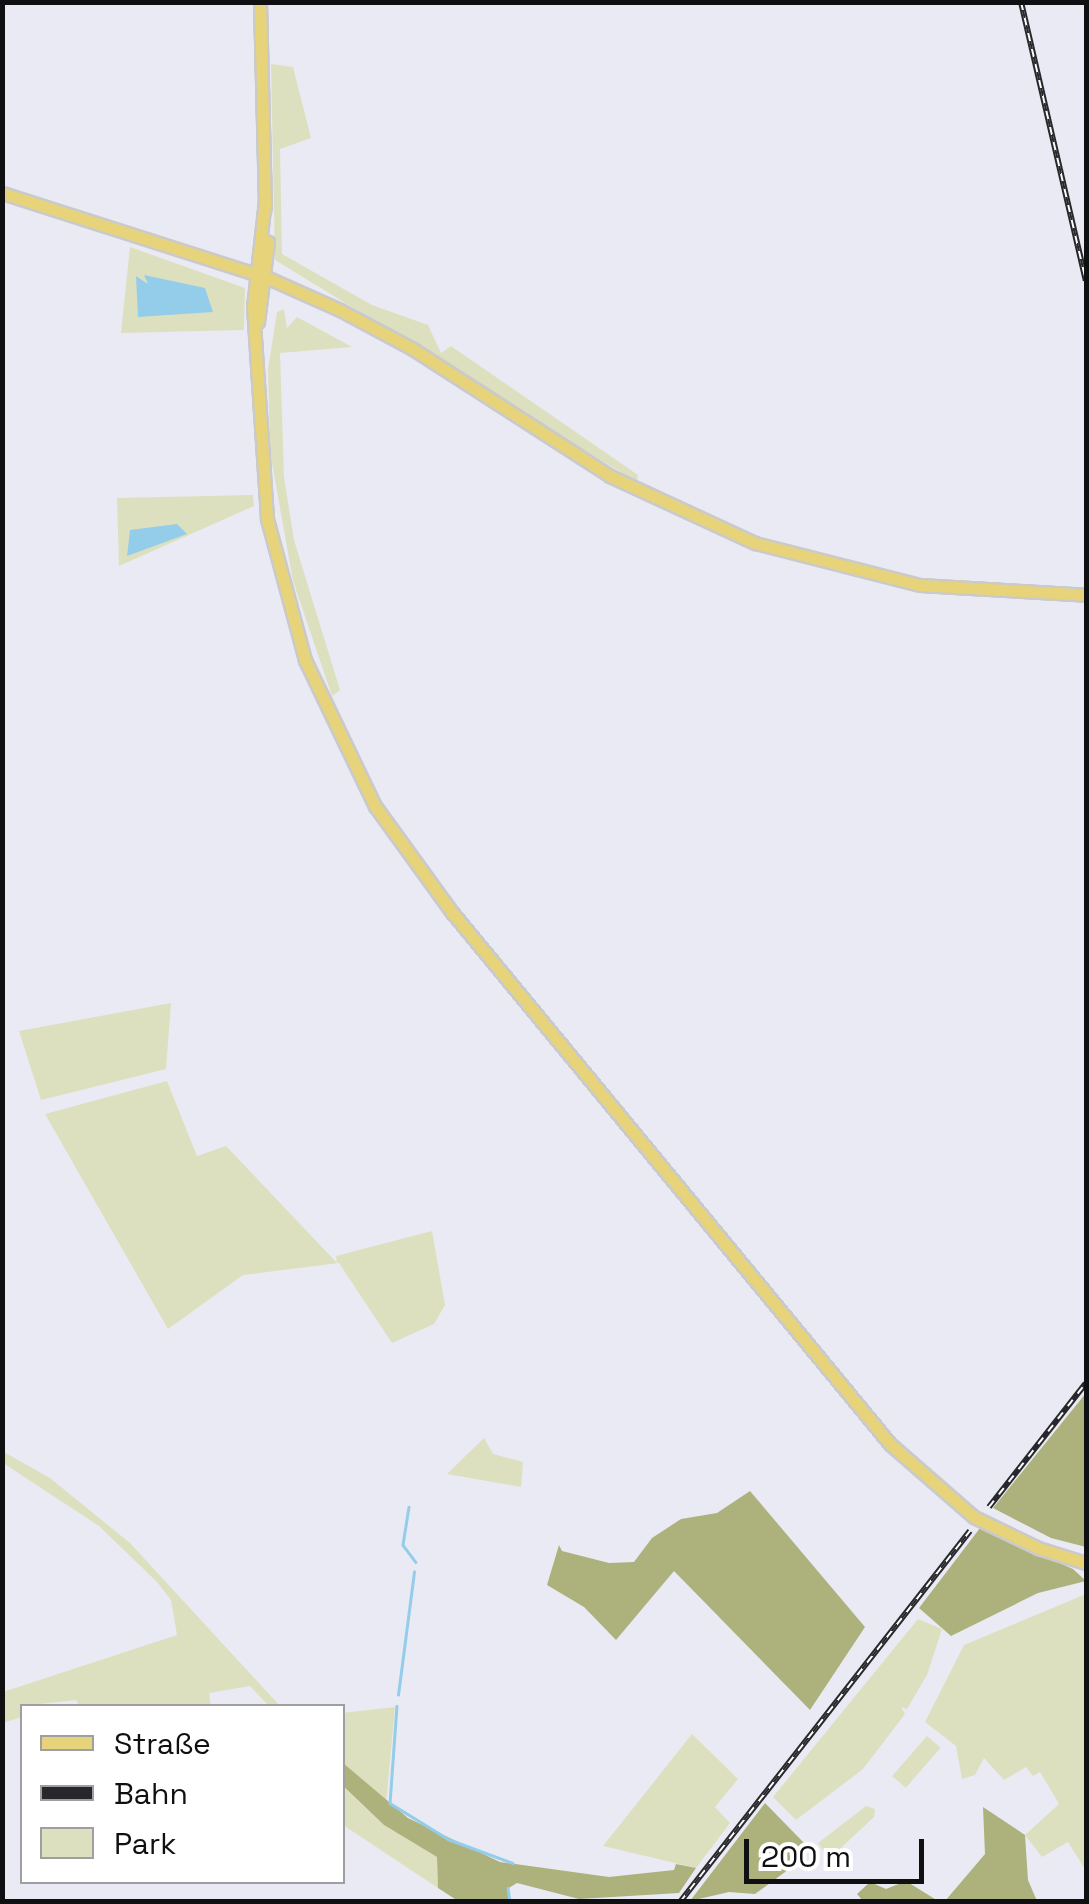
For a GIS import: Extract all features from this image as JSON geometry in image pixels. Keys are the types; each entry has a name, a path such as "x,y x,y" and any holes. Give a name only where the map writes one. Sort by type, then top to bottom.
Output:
{"main road":[{"path":"260,2 265,200 255,342 259,459 277,570 313,683 354,768 451,911 902,1458 952,1502 1010,1537 1086,1563"},
{"path":"2,192 261,276 395,338 580,459 670,508 785,554 938,588 1039,596 1086,595"}],"green space":[{"path":"271,64 293,67 311,138 280,149 282,254 372,305 428,325 441,353 451,346 638,475 637,482 275,260"},
{"path":"130,247 245,288 244,330 121,333"},
{"path":"284,309 287,328 297,317 352,347 280,353 284,477 294,540 340,690 332,696 293,581 270,452 268,369 277,312"},
{"path":"253,495 254,506 119,566 117,498"},
{"path":"171,1003 166,1069 41,1100 19,1031"},
{"path":"167,1081 197,1156 226,1146 337,1263 336,1256 432,1231 445,1305 434,1324 392,1343 339,1263 243,1275 168,1329 45,1114"},
{"path":"1086,1393 1086,1547 1051,1538 993,1508"},
{"path":"484,1438 493,1454 523,1462 521,1487 447,1474"},
{"path":"2,1451 50,1478 130,1543 278,1704 267,1704 250,1686 209,1693 211,1704 78,1704 76,1700 20,1704 20,1718 3,1723 3,1692 177,1635 171,1600 157,1582 99,1526 3,1463"},
{"path":"750,1491 865,1627 810,1710 674,1571 616,1640 584,1607 547,1585 559,1545 562,1551 609,1563 634,1562 652,1538 681,1519 717,1513"},
{"path":"980,1528 1073,1569 1086,1581 1038,1593 951,1636 919,1608"},
{"path":"1086,1594 1086,1871 1068,1842 1042,1857 1025,1835 1059,1804 1040,1772 1033,1776 1026,1767 1004,1780 984,1758 975,1775 962,1779 956,1746 925,1722 964,1645"},
{"path":"918,1619 942,1629 927,1675 907,1709 901,1707 905,1714 863,1769 796,1820 773,1797"},
{"path":"395,1707 386,1804 345,1765 345,1713"},
{"path":"692,1734 738,1779 715,1807 730,1823 696,1868 603,1846"},
{"path":"927,1736 941,1748 906,1788 892,1776"},
{"path":"345,1765 408,1818 500,1862 609,1877 674,1870 676,1864 696,1868 679,1893 579,1899 517,1883 507,1889 509,1901 458,1901 438,1888 437,1857 384,1825 345,1788"},
{"path":"345,1789 384,1825 437,1857 438,1888 345,1826"},
{"path":"765,1803 805,1844 789,1854 796,1864 755,1894 729,1892 690,1901"},
{"path":"866,1806 875,1809 874,1817 829,1859 818,1843"},
{"path":"983,1807 1025,1835 1028,1880 1037,1901 945,1901 985,1854"},
{"path":"906,1881 938,1901 863,1901 857,1894 870,1882 886,1889"}],"water":[{"path":"144,275 205,288 213,312 138,317 136,276 148,284"},
{"path":"177,524 187,534 127,556 130,530"}],"waterway":[{"path":"409,1507 403,1545 416,1562"},
{"path":"398,1695 414,1572"},
{"path":"397,1706 390,1803 448,1839 513,1863"},
{"path":"508,1888 510,1902"}],"railway":[{"path":"1021,2 1086,281"},
{"path":"989,1507 1086,1383"},
{"path":"680,1902 970,1531"}]}
